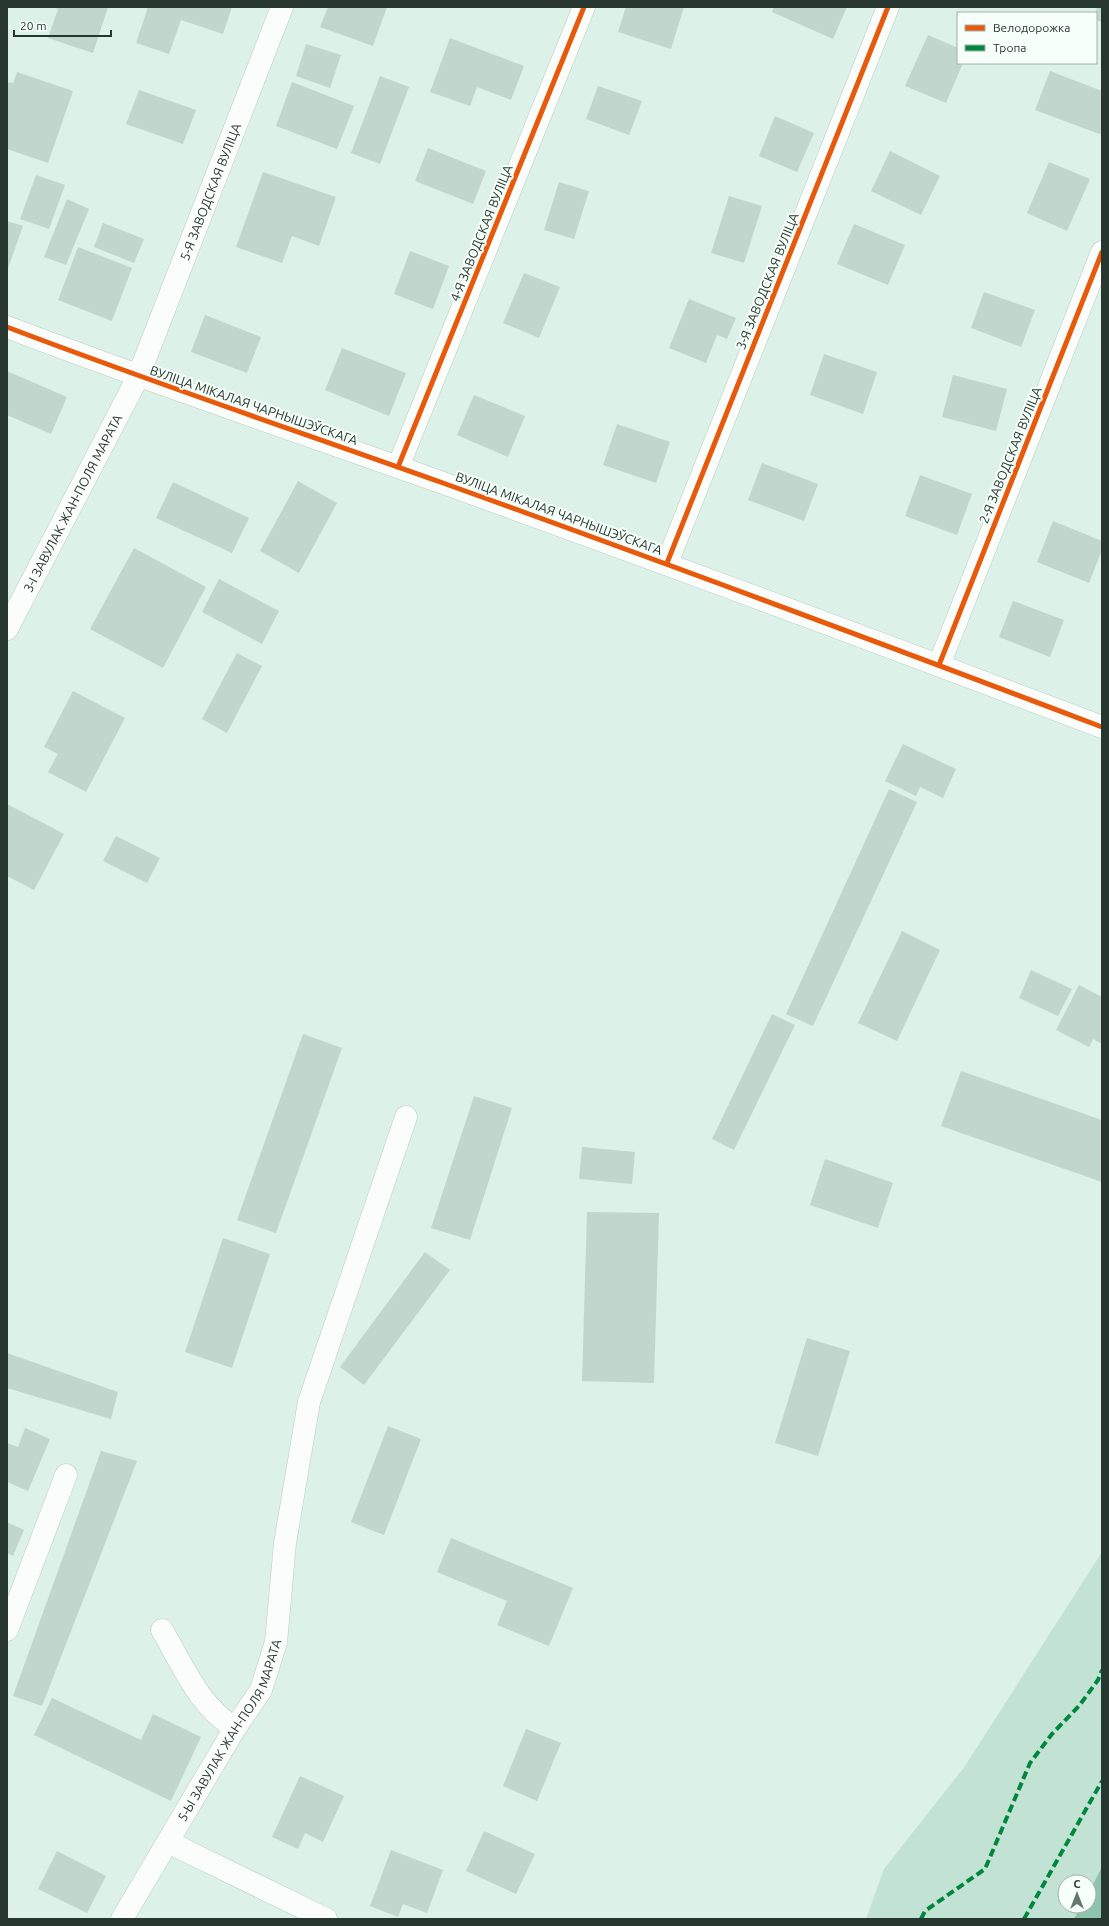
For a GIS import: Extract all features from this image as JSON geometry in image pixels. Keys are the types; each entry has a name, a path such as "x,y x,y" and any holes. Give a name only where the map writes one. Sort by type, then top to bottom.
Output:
{"street":[{"name":"5-Я ЗАВОДСКАЯ ВУЛІЦА","path":"138,377 282,7"},
{"name":"4-Я ЗАВОДСКАЯ ВУЛІЦА","path":"398,467 584,7"},
{"name":"3-Я ЗАВОДСКАЯ ВУЛІЦА","path":"667,564 888,7"},
{"name":"2-Я ЗАВОДСКАЯ ВУЛІЦА","path":"939,665 1102,252"},
{"name":"ВУЛІЦА МІКАЛАЯ ЧАРНЫШЭЎСКАГА","path":"7,327 138,377 398,467 667,564 1102,727"},
{"name":"3-І ЗАВУЛАК ЖАН-ПОЛЯ МАРАТА","path":"7,628 138,377"},
{"name":"5-Ы ЗАВУЛАК ЖАН-ПОЛЯ МАРАТА","path":"122,1919 235,1728 261,1690 276,1642 285,1543 309,1402 406,1117"},
{"path":"7,1630 66,1475"},
{"path":"162,1630 200,1694 224,1721 235,1728"},
{"path":"168,1842 326,1919"}],"shaded area":[{"path":"1102,1552 1102,1883 1097,1892 1097,1874 1057,1874 1057,1914 1084,1914 1081,1919 866,1919 884,1869 965,1766"},
{"path":"1102,1867 1102,1919 1074,1919 1077,1914 1097,1914 1097,1877"}],"building":[{"path":"54,7 108,7 93,53 48,38 58,9"},
{"path":"148,7 232,7 223,34 181,20 169,54 136,43"},
{"path":"328,7 387,7 373,46 320,27"},
{"path":"626,7 684,7 671,49 618,32"},
{"path":"774,7 847,7 833,39 772,12"},
{"path":"1097,7 1102,7 1102,22 1097,20 1097,12 1095,12"},
{"path":"928,35 957,48 957,64 963,64 946,103 905,86"},
{"path":"450,38 524,66 511,100 477,87 470,106 430,92"},
{"path":"306,44 341,55 330,88 296,76"},
{"path":"1050,71 1102,91 1102,135 1035,110"},
{"path":"17,72 73,91 48,163 7,149 7,82 13,83"},
{"path":"380,76 409,87 380,164 351,153"},
{"path":"292,82 354,106 337,149 276,126"},
{"path":"598,86 642,101 629,135 586,119"},
{"path":"139,90 196,110 183,144 126,124"},
{"path":"775,116 814,133 797,172 759,156"},
{"path":"428,148 486,171 473,204 415,181"},
{"path":"890,151 940,176 921,215 871,191"},
{"path":"1049,162 1090,179 1067,231 1027,213"},
{"path":"263,172 336,197 319,246 292,236 282,263 236,247"},
{"path":"36,175 65,185 49,229 20,219"},
{"path":"559,182 589,191 574,239 544,230"},
{"path":"729,196 762,206 744,263 711,253"},
{"path":"67,199 89,209 66,265 44,257"},
{"path":"7,221 23,226 7,271"},
{"path":"103,223 144,239 134,263 94,247"},
{"path":"854,224 905,245 888,285 837,264"},
{"path":"78,247 132,268 112,321 58,300"},
{"path":"410,251 449,266 433,309 394,294"},
{"path":"524,273 560,287 539,338 503,323"},
{"path":"984,292 1035,310 1021,347 971,328"},
{"path":"689,299 736,318 727,339 717,335 706,363 669,348"},
{"path":"205,315 261,337 247,373 191,352"},
{"path":"342,348 406,373 389,416 325,390"},
{"path":"824,354 877,372 863,414 810,395"},
{"path":"7,371 67,397 51,434 7,415"},
{"path":"953,375 1007,389 996,431 942,417"},
{"path":"474,395 525,416 508,457 457,435"},
{"path":"617,424 670,442 656,483 603,465"},
{"path":"762,463 818,484 804,521 748,500"},
{"path":"920,475 972,494 957,535 905,516"},
{"path":"298,481 337,503 299,573 260,551"},
{"path":"173,482 249,518 232,553 156,518"},
{"path":"1053,521 1102,541 1102,550 1089,583 1037,562"},
{"path":"134,548 206,587 163,668 90,629"},
{"path":"219,579 279,611 262,644 202,612"},
{"path":"1013,601 1064,620 1050,657 999,637"},
{"path":"237,653 262,666 227,733 202,719"},
{"path":"73,691 125,718 86,792 48,772 58,754 44,747"},
{"path":"903,744 956,769 943,798 920,787 916,796 885,781"},
{"path":"889,789 917,802 813,1026 786,1014"},
{"path":"7,804 64,834 34,890 7,876"},
{"path":"116,836 160,858 147,883 103,861"},
{"path":"902,931 940,950 897,1041 858,1023"},
{"path":"1031,970 1072,989 1058,1016 1019,998"},
{"path":"1079,985 1102,997 1102,1044 1093,1039 1089,1047 1056,1030"},
{"path":"772,1014 795,1025 734,1150 712,1139"},
{"path":"303,1034 342,1048 276,1233 237,1220"},
{"path":"961,1071 1102,1120 1102,1182 941,1126"},
{"path":"474,1096 512,1108 470,1240 431,1228"},
{"path":"582,1147 635,1152 632,1184 579,1179"},
{"path":"825,1159 893,1183 878,1228 810,1205"},
{"path":"587,1212 659,1213 654,1383 582,1381"},
{"path":"223,1238 270,1254 232,1368 185,1352"},
{"path":"425,1252 450,1270 364,1385 340,1367"},
{"path":"807,1338 850,1351 818,1456 775,1443"},
{"path":"7,1353 118,1392 111,1419 7,1388"},
{"path":"388,1426 421,1439 384,1535 351,1522"},
{"path":"25,1428 50,1439 28,1491 7,1482 7,1443 18,1447"},
{"path":"101,1451 137,1461 42,1706 13,1696"},
{"path":"7,1522 24,1530 13,1556 7,1553"},
{"path":"451,1538 573,1588 549,1646 497,1625 507,1601 437,1572"},
{"path":"52,1698 141,1740 153,1714 201,1737 171,1801 34,1735"},
{"path":"526,1729 561,1743 537,1801 503,1786"},
{"path":"300,1776 344,1796 323,1842 305,1833 298,1849 272,1837"},
{"path":"484,1831 535,1854 516,1894 466,1871"},
{"path":"391,1850 443,1870 427,1913 403,1904 398,1917 370,1906"},
{"path":"57,1851 106,1876 87,1913 38,1889"}],"marked path":[{"path":"921,1919 925,1911 985,1869 1030,1763 1052,1734 1079,1706 1098,1680 1102,1670"},
{"path":"1024,1919 1102,1781"}],"cycle path":[{"path":"398,467 584,7"},
{"path":"667,563 888,7"},
{"path":"939,665 1102,252"},
{"path":"7,327 170,387 608,543 1102,727"}]}
